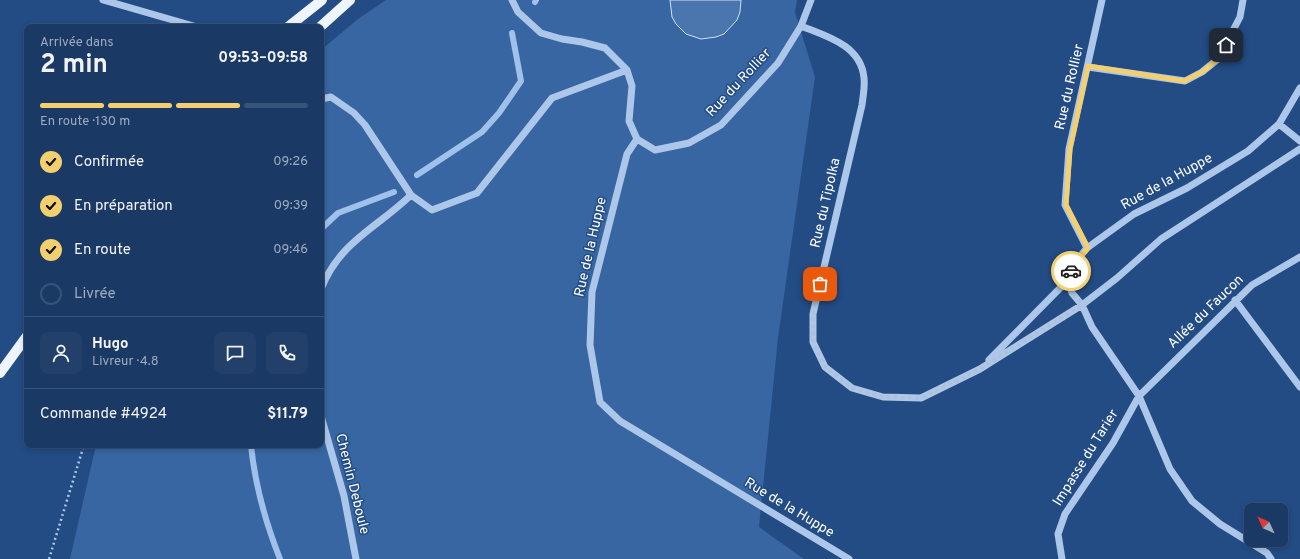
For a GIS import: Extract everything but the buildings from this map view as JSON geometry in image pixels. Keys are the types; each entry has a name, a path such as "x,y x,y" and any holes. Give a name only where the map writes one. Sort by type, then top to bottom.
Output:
{"main road":[{"path":"292,24 322,0"},
{"path":"323,24 350,0"},
{"path":"17,348 24,335"},
{"path":"0,373 24,340"}],"street":[{"path":"103,0 184,24"},
{"path":"512,0 518,12 541,33 562,40 582,42 605,48 627,70 632,86 629,121 637,140"},
{"name":"Rue du Rollier","path":"637,140 655,150 689,144 721,125 778,63 801,26 811,0"},
{"name":"Rue du Rollier","path":"1088,248 1066,205 1070,149 1102,0"},
{"path":"1088,66 1184,81 1202,72 1218,59 1240,17 1243,0"},
{"name":"Rue du Tipolka","path":"801,26 842,43 856,56 864,77 862,105 813,314 813,342 825,367 852,388 883,397 921,398 980,369"},
{"path":"324,98 331,97 354,113 365,125 411,196 432,210 477,193 552,98 627,70"},
{"name":"Rue de la Huppe","path":"1068,280 1073,265 1088,248 1134,214 1187,188 1248,151 1279,124 1300,88"},
{"path":"1279,124 1300,141"},
{"name":"Rue de la Huppe","path":"637,140 627,154 592,292 590,345 600,402 620,421 849,559"},
{"path":"980,369 1082,305 1117,278 1161,239 1300,149"},
{"path":"324,282 341,254 360,235 399,207 411,196"},
{"name":"Allée du Faucon","path":"1139,396 1235,300 1252,285 1300,257"},
{"path":"980,369 1068,280 1072,293 1082,305 1092,327 1139,396 1170,469 1192,501 1220,524 1267,553 1271,559"},
{"path":"1235,300 1300,387"},
{"name":"Impasse du Tarier","path":"1062,559 1058,534 1065,514 1112,442 1139,396"},
{"name":"Chemin Deboule","path":"324,426 344,496 356,559"}],"path":[{"path":"49,559 83,448"}],"shaded area":[{"path":"386,0 797,0 795,12 815,77 778,338 759,527 804,559 70,559 95,448 324,448 324,47 358,19"}],"waterway":[{"path":"417,175 482,132 499,113 521,81 512,33"},
{"path":"324,226 338,213 394,192"},
{"path":"251,448 261,503 280,559"}],"way so far":[{"path":"820,284 813,314 813,342 825,367 852,388 883,397 921,398 980,369 1082,305 1072,293 1068,280 1071,271"}],"route":[{"path":"1071,271 1073,265 1088,248 1066,205 1070,149 1088,66 1184,81 1202,72 1218,59 1226,45"}]}
